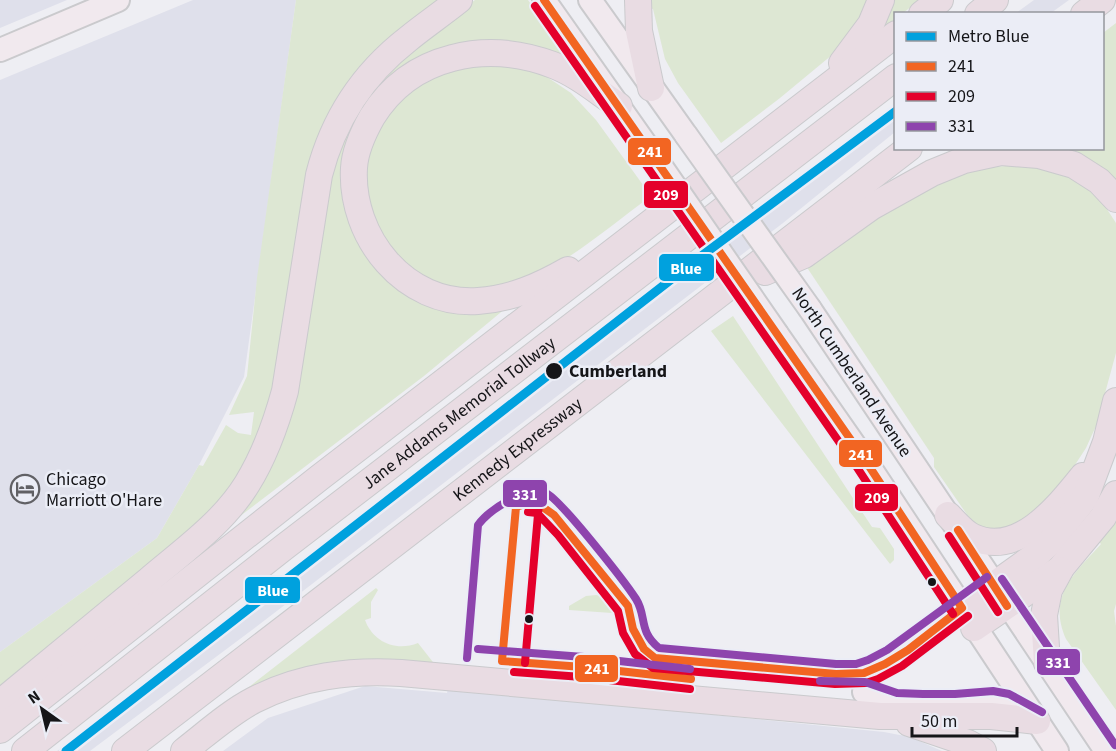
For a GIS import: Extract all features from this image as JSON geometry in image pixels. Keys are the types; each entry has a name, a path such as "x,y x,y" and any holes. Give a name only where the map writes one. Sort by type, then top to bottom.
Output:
{"highway":[{"path":"0,703 193,543 232,505 246,485 275,425 285,391 318,185 327,146 341,115 358,88 407,39 459,0"},
{"path":"638,0 639,31 651,88"},
{"path":"797,109 860,41 871,24 881,0"},
{"path":"925,12 940,0"},
{"path":"980,12 995,0"},
{"path":"1087,12 1102,0"},
{"path":"0,730 310,485 894,36"},
{"path":"619,106 569,73 534,59 506,54 468,55 429,65 395,87 366,128 358,146 354,166 354,187 358,212 368,237 387,263 404,279 427,291 450,298 476,301 505,297 544,283 598,254 648,223"},
{"name":"Jane Addams Memorial Tollway","path":"26,751 302,534 894,79"},
{"name":"Kennedy Expressway","path":"125,751 906,150"},
{"path":"729,288 804,255 871,207 903,188 964,160 1001,152 1039,154 1074,165 1098,182 1116,199"},
{"path":"1000,595 1071,518 1085,498 1102,452 1116,402"},
{"path":"948,515 971,536 991,543 1012,540 1043,519 1071,491 1102,452"},
{"path":"1047,663 1044,615 1049,590 1060,569 1096,526 1116,494"},
{"path":"968,618 1000,595 1060,569"},
{"path":"183,751 253,700 293,683 325,675 351,672 401,673 880,716 991,716 1037,721"},
{"path":"880,716 920,726 968,743 983,751"}],"main road":[{"path":"0,50 118,0"},
{"path":"544,0 867,463 1057,751"},
{"name":"North Cumberland Avenue","path":"590,0 810,309 1106,751"},
{"path":"864,692 896,703 923,705 956,705 992,701 1005,704 1037,721"}],"shaded area":[{"path":"0,0 67,0 0,28"},
{"path":"193,0 296,0 244,377 199,465 157,538 0,652 0,80"},
{"path":"1034,0 1069,0 1052,12 1017,12"},
{"path":"894,106 894,133 783,223 252,630 90,751 57,751 765,200 787,187"},
{"path":"365,686 447,693 448,688 884,732 910,737 942,751 223,751 268,718"}],"green space":[{"path":"296,0 440,0 356,75 330,112 320,134 271,412 240,476 203,522 0,692 0,652 157,538 199,465 203,466 226,425 238,433 251,435 254,412 229,415 247,376 257,278"},
{"path":"475,0 528,0 570,62 457,45 428,52 383,82 365,105 351,129 342,157 344,203 353,233 365,254 379,271 506,308 424,376 235,520 255,490 328,183 341,142 384,72"},
{"path":"648,0 872,0 844,45 721,143 678,83 665,59 653,9 648,7"},
{"path":"894,0 920,0 904,12 894,12 894,21 884,28"},
{"path":"1116,23 1116,185 1053,150 1104,150 1104,32"},
{"path":"465,63 505,63 548,73 547,77 571,93 596,120 651,196 600,235 547,270 509,287 487,291 448,288 416,275 386,243 374,224 367,205 364,186 365,168 370,149 386,116 398,101 426,77"},
{"path":"1023,165 1067,174 1097,194 1116,223 1116,353 1096,426 1086,448 1069,474 1044,503 1022,522 1011,528 989,530 980,527 968,516 934,467 934,458 806,266 867,223 931,186 983,169"},
{"path":"733,316 872,527 880,528 894,549 894,560 890,564 711,331"},
{"path":"1116,515 1116,604 1114,611 1116,710 1066,639 1061,624 1060,610 1066,587 1081,565 1101,544 1099,542"},
{"path":"376,588 378,590 371,602 371,618 365,620 369,628 386,643 402,646 418,643 436,666 376,659 342,661 245,690"},
{"path":"586,596 605,597 619,609 612,613 569,610 569,606"}],"metro line":[{"name":"Blue","path":"66,751 700,257 894,112"}],"transit line":[{"name":"241","path":"544,0 867,463 962,608"},
{"name":"209","path":"535,6 858,469 953,614"},
{"name":"331","path":"467,658 478,525 509,500 538,491 546,493 565,510 619,576 639,605 648,636 659,648 856,664 887,650 987,577"},
{"name":"241","path":"516,507 537,503 554,515 628,606 633,629 644,649 655,658 836,674 864,673 908,650 962,608"},
{"name":"209","path":"525,663 539,503"},
{"name":"241","path":"502,661 516,507"},
{"name":"209","path":"528,512 537,513 558,535 618,611 623,633 635,654 653,668 835,684 866,683 902,666 968,616"},
{"name":"241","path":"958,530 1007,606"},
{"name":"209","path":"949,536 998,612"},
{"name":"331","path":"1002,579 1115,745"},
{"name":"331","path":"478,649 584,657 690,669"},
{"name":"241","path":"502,661 691,679"},
{"name":"209","path":"514,672 690,689"},
{"name":"331","path":"820,681 865,682 897,693 955,694 993,691 1009,694 1042,712"}],"place":[{"name":"Cumberland","path":"554,371"},
{"name":"Chicago Marriott O'Hare","path":"25,489"}]}
